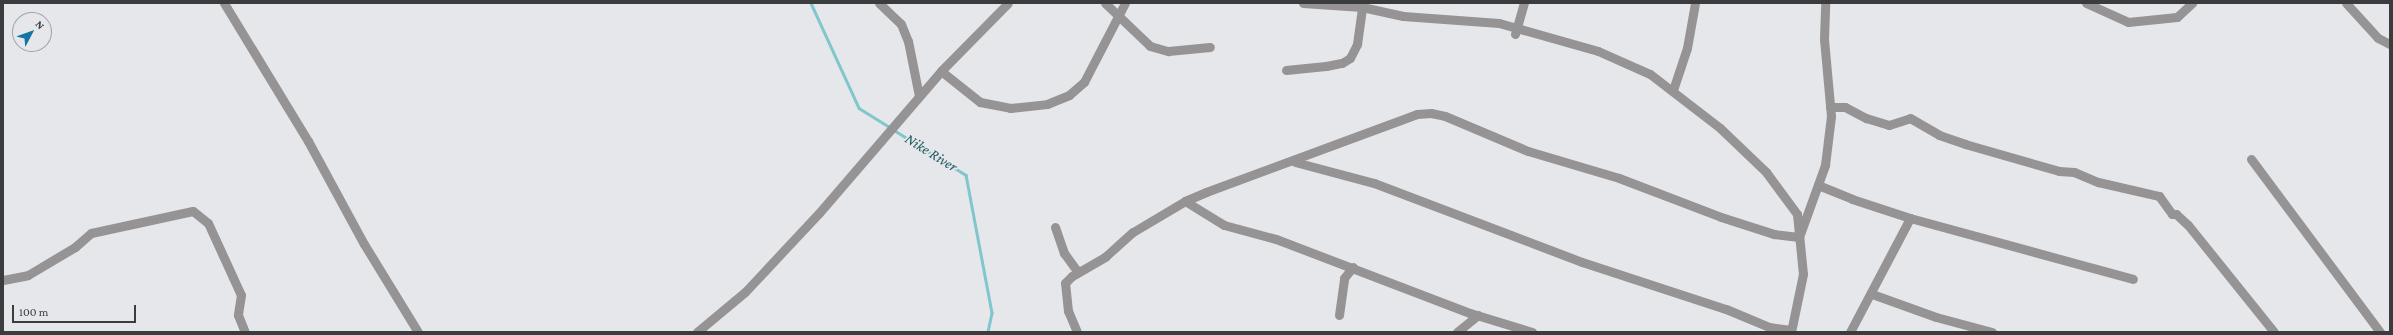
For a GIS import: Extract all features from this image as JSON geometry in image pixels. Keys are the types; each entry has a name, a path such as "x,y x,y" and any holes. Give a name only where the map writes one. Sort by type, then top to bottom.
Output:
{"street":[{"path":"224,3 308,141 364,244 418,332"},
{"path":"879,3 901,24 908,41 919,96"},
{"path":"698,332 745,292 820,214 884,135 941,71 1008,3"},
{"path":"1105,3 1116,16 1150,46 1168,50 1210,46"},
{"path":"941,71 980,102 1010,108 1047,104 1068,95 1084,82 1116,16 1125,3"},
{"path":"1295,162 1374,183 1582,262 1726,309 1769,327 1791,331 1803,274 1797,214 1766,172 1720,128 1673,90 1650,74 1612,57 1516,31 1499,23 1403,16 1379,7 1303,3"},
{"path":"1516,31 1524,3"},
{"path":"1673,90 1687,48 1695,3"},
{"path":"1799,237 1825,165 1830,107 1824,39 1825,3"},
{"path":"2086,3 2128,22 2177,17 2192,3"},
{"path":"2346,3 2378,38 2390,44"},
{"path":"1286,70 1342,63 1350,58 1357,44 1362,7"},
{"path":"1830,107 1845,107 1866,118 1889,125 1910,118 1939,135 1965,144 2059,171 2074,172 2098,182 2159,196 2172,214 2176,214 2188,225 2274,332"},
{"path":"1077,332 1068,311 1065,283 1078,272 1106,256 1133,232 1185,202 1295,162 1375,129 1417,114 1431,113 1473,130 1496,136 1528,151 1619,178 1722,217 1774,234 1799,237"},
{"path":"2251,159 2380,332"},
{"path":"1818,185 1852,199 1910,218 2133,279"},
{"path":"1185,202 1224,225 1238,226 1353,267 1386,282 1478,315 1532,332"},
{"path":"3,280 28,275 75,247 92,233 193,211 208,223 241,296 238,315 245,332"},
{"path":"1850,332 1872,294 1910,218"},
{"path":"1055,227 1064,253 1078,272"},
{"path":"1339,316 1344,278 1353,267"},
{"path":"1872,294 1936,317 1992,332"},
{"path":"1457,332 1478,315"}],"waterway":[{"name":"Nike River","path":"811,3 859,108 890,127"},
{"name":"Nike River","path":"894,130 966,175 992,313 988,332"}]}
